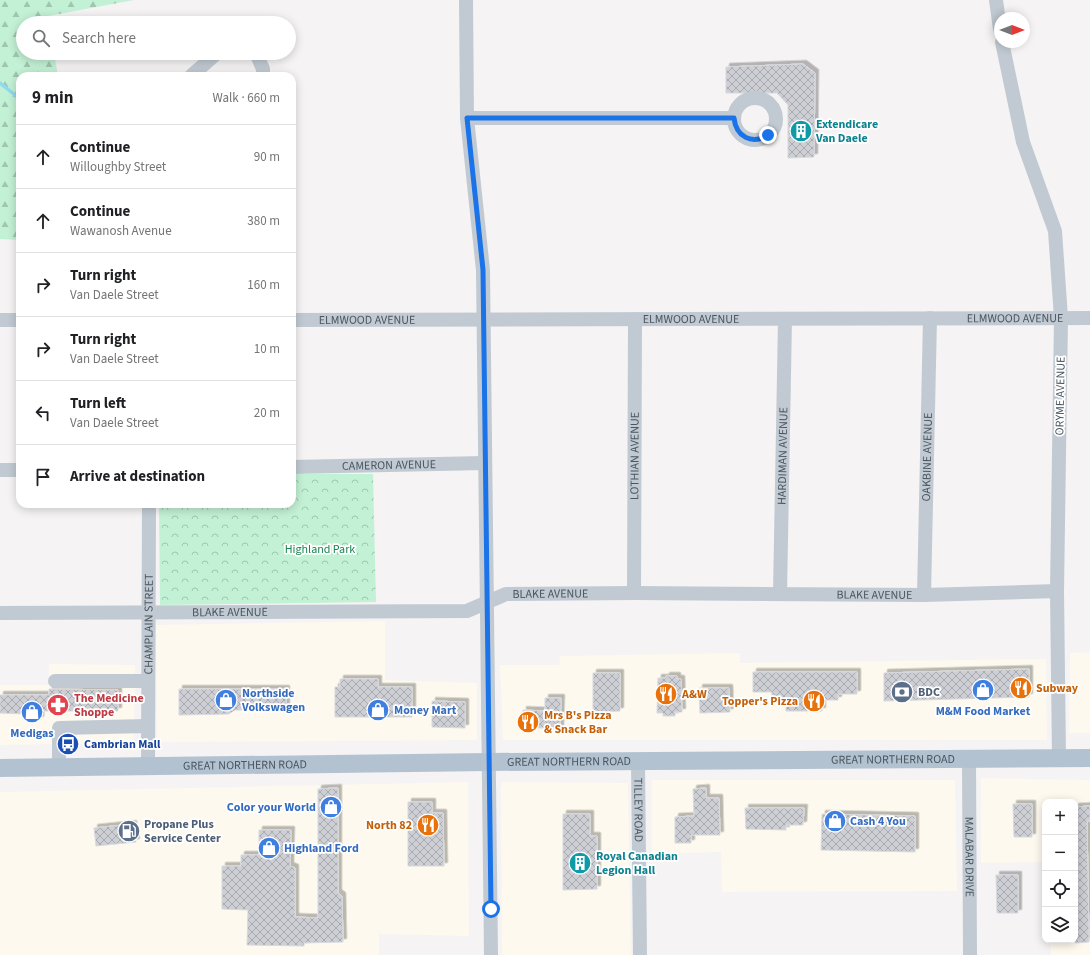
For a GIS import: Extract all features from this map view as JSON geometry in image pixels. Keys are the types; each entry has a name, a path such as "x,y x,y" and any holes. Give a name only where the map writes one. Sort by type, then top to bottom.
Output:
{"main road":[{"name":"GREAT NORTHERN ROAD","path":"0,768 490,762 1090,758"}],"street":[{"path":"466,0 467,118 483,270 490,762 491,955"},
{"path":"996,0 998,12"},
{"name":"ORYME AVENUE","path":"1003,48 1023,142 1056,231 1061,318 1057,591 1059,759"},
{"path":"196,72 209,60"},
{"path":"259,60 263,72"},
{"path":"467,118 734,118"},
{"name":"OAKBINE AVENUE","path":"924,595 930,318"},
{"name":"ELMWOOD AVENUE","path":"296,320 1090,318"},
{"name":"LOTHIAN AVENUE","path":"634,593 635,319"},
{"name":"HARDIMAN AVENUE","path":"780,594 785,319"},
{"path":"0,320 16,320"},
{"name":"CAMERON AVENUE","path":"296,467 485,463"},
{"path":"0,470 16,470"},
{"name":"CHAMPLAIN STREET","path":"148,767 149,508"},
{"name":"BLAKE AVENUE","path":"0,613 467,611 506,594 634,593 924,595 1057,591"},
{"path":"55,681 148,681"},
{"path":"59,767 59,728 148,726"},
{"name":"MALABAR DRIVE","path":"969,760 970,955"},
{"name":"TILLEY ROAD","path":"638,762 640,955"}],"shaded area":[{"path":"385,621 385,680 477,683 477,740 157,742 156,625"},
{"path":"1090,652 1090,733 1069,733 1070,653"},
{"path":"740,653 740,663 1046,659 1047,740 503,740 500,665 559,665 560,656"},
{"path":"49,664 135,665 134,743 0,745 0,685 49,685"},
{"path":"981,778 1090,780 1090,955 1051,955 1050,943 1078,943 1078,799 1042,799 1042,862 981,863"},
{"path":"652,780 955,780 957,891 722,892 721,852 652,854"},
{"path":"468,782 469,936 379,934 379,955 0,955 0,792"},
{"path":"501,782 628,783 631,955 502,955"}],"green space":[{"path":"0,0 134,0 48,16 16,16 16,60 55,60 57,72 16,72 16,240 0,239"},
{"name":"Highland Park","path":"296,474 373,474 376,602 160,605 159,508 296,508"}],"building":[{"name":"Extendicare Van Daele","path":"803,64 815,73 814,157 788,158 788,105 777,93 726,93 726,67"},
{"path":"1029,669 1029,697 884,701 884,673"},
{"path":"753,672 857,672 857,694 838,694 838,700 822,700 822,711 786,711 786,702 771,702 772,692 753,692"},
{"path":"593,673 620,673 620,711 593,712"},
{"name":"A&W","path":"666,676 677,676 677,679 681,679 682,712 675,712 675,716 663,716 663,713 657,713 658,678 666,678"},
{"path":"340,679 378,679 378,687 412,687 412,717 335,717 335,687 340,687"},
{"path":"699,688 729,688 730,712 700,713"},
{"path":"49,689 118,690 118,711 41,711 40,720 26,720 26,714 0,713 0,695 49,695"},
{"path":"179,689 286,689 286,710 235,710 229,714 179,715"},
{"path":"545,698 561,698 560,729 523,727 523,710 545,711"},
{"path":"432,701 465,702 465,728 432,727"},
{"path":"338,788 338,893 342,896 343,942 304,943 304,946 247,945 248,910 222,909 222,866 241,866 241,855 259,855 259,830 291,830 290,866 295,868 295,917 318,918 318,789"},
{"path":"706,788 706,798 719,798 720,835 691,835 691,843 675,843 675,817 694,816 693,789"},
{"path":"408,802 432,802 432,813 443,813 444,866 408,866"},
{"path":"1013,804 1032,804 1032,837 1014,837"},
{"path":"1090,806 1090,821 1087,821 1089,942 1078,943 1078,835 1078,807"},
{"path":"745,808 804,808 803,825 786,825 786,830 746,829"},
{"name":"Royal Canadian Legion Hall","path":"563,814 590,814 590,836 597,836 597,889 563,890"},
{"path":"822,814 915,816 915,852 821,850"},
{"path":"133,824 136,842 96,846 94,828"},
{"path":"996,875 1018,875 1018,913 997,913"}],"waterway":[{"path":"0,83 16,96"}],"place":[{"name":"Extendicare Van Daele","path":"801,131"},
{"name":"Subway","path":"1021,688"},
{"name":"M&M Food Market","path":"983,690"},
{"name":"BDC","path":"902,692"},
{"name":"A&W","path":"666,694"},
{"name":"Northside Volkswagen","path":"226,700"},
{"name":"Topper's Pizza","path":"814,701"},
{"name":"The Medicine Shoppe","path":"58,705"},
{"name":"Money Mart","path":"378,710"},
{"name":"Medigas","path":"32,712"},
{"name":"Mrs B's Pizza & Snack Bar","path":"528,722"},
{"name":"Cambrian Mall","path":"68,744"},
{"name":"Color your World","path":"331,807"},
{"name":"Cash 4 You","path":"835,821"},
{"name":"North 82","path":"428,825"},
{"name":"Propane Plus Service Center","path":"129,831"},
{"name":"Highland Ford","path":"269,848"},
{"name":"Royal Canadian Legion Hall","path":"580,863"}],"route":[{"path":"491,909 483,270 467,118 734,118 734,125 742,136 756,140 768,135"}]}
